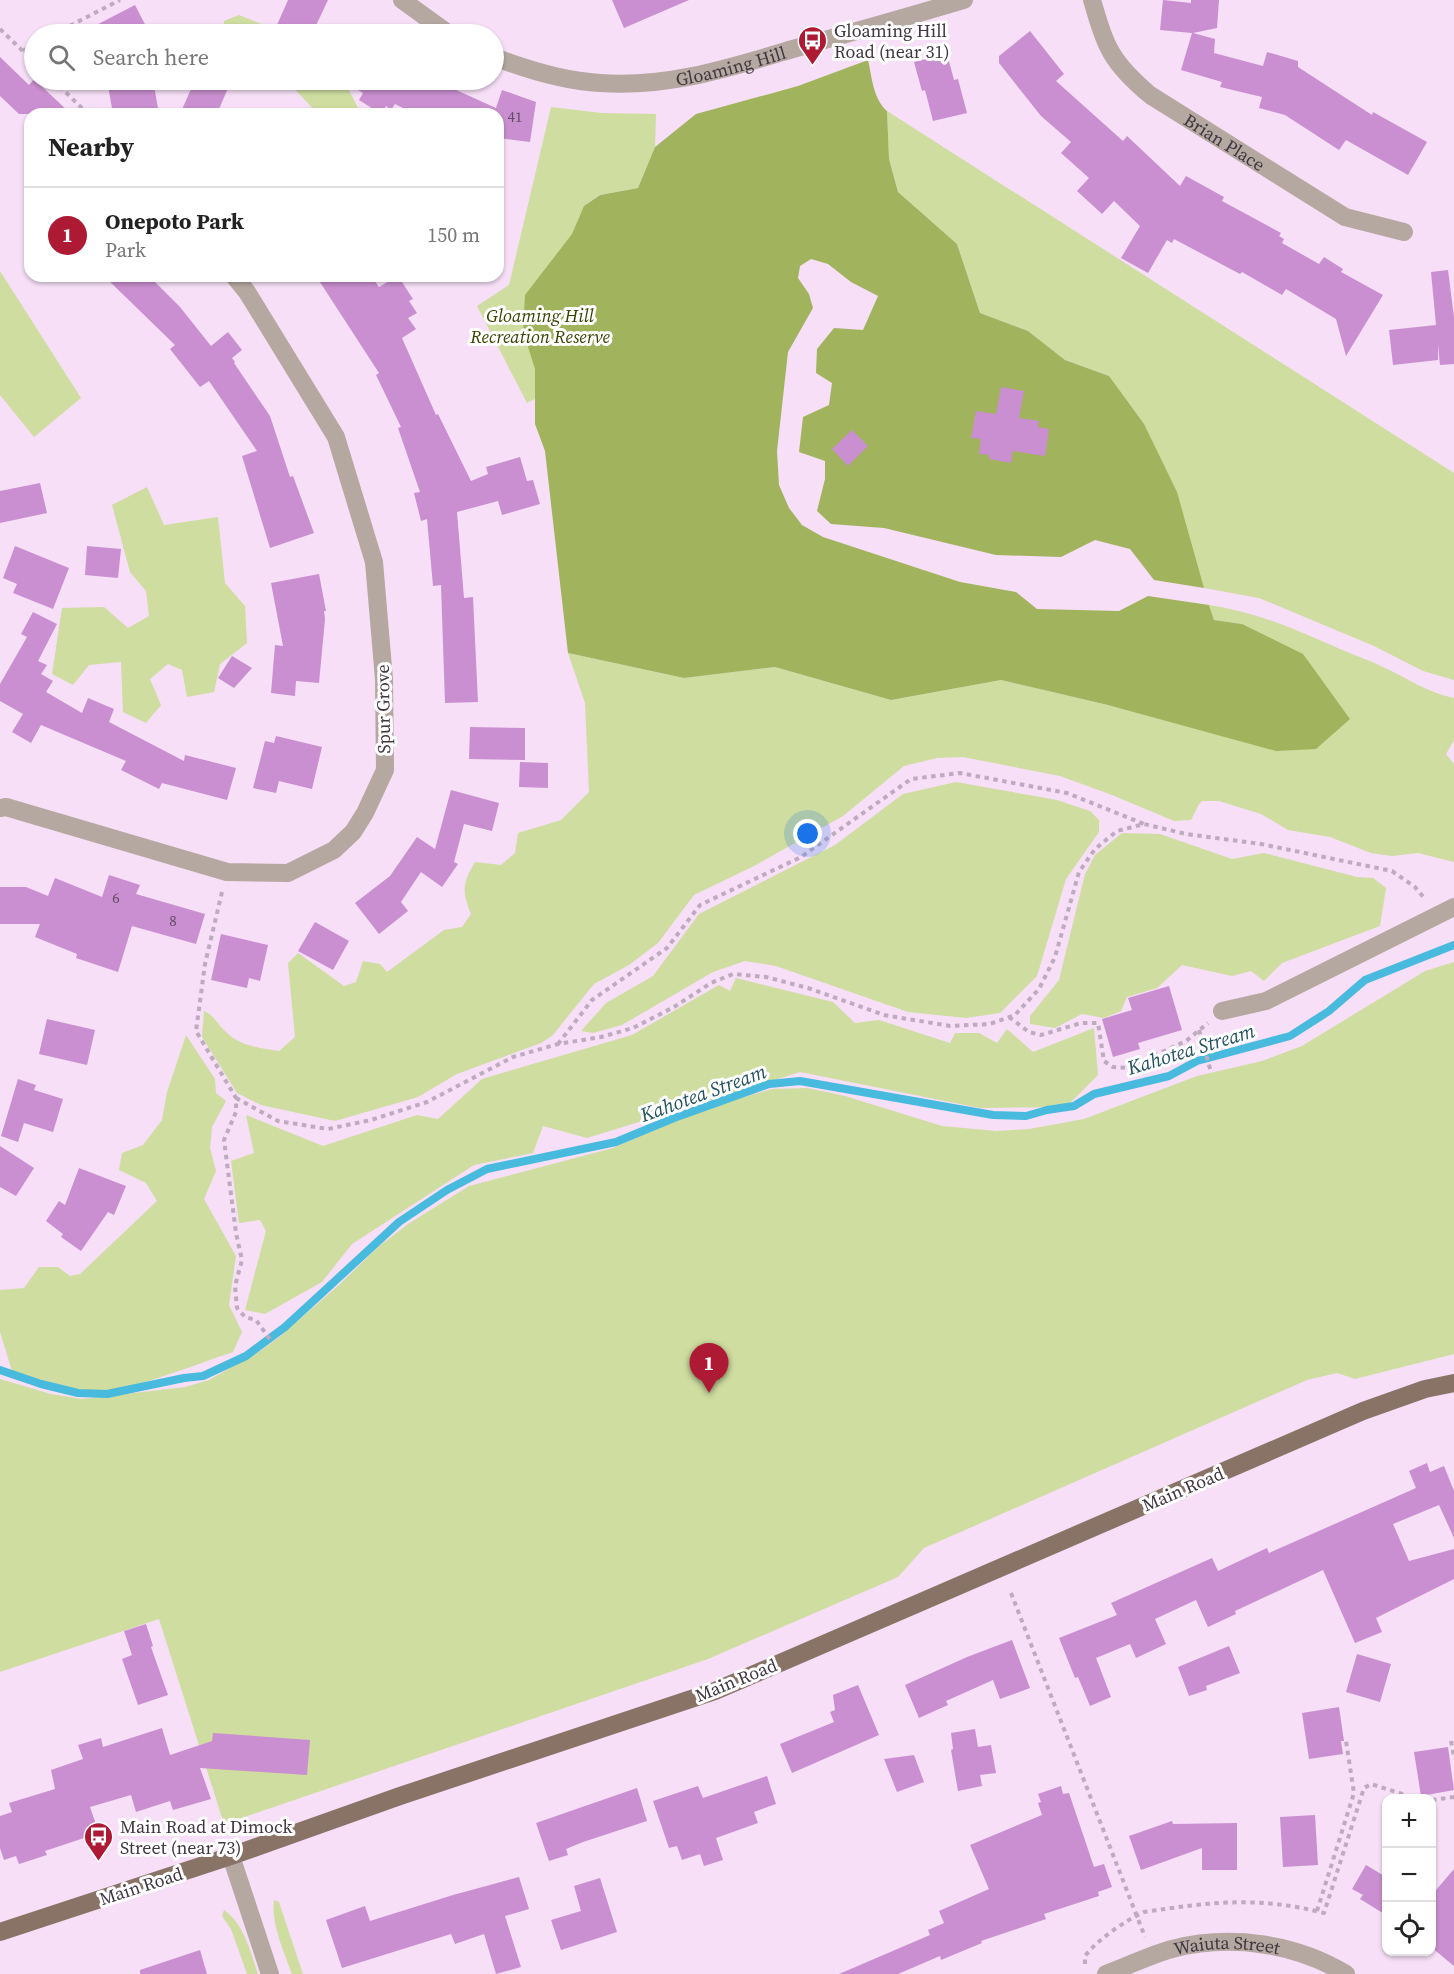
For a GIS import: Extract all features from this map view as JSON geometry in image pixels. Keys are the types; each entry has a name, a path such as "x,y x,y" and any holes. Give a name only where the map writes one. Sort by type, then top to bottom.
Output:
{"main road":[{"name":"Main Road","path":"0,1932 715,1691 1362,1411 1425,1389 1454,1383"}],"street":[{"path":"402,0 435,24"},
{"name":"Gloaming Hill","path":"504,61 565,79 642,84 700,76 964,0"},
{"name":"Brian Place","path":"1092,0 1103,38 1114,59 1126,75 1150,95 1345,217 1404,232"},
{"name":"Spur Grove","path":"0,807 227,872 288,873 334,850 353,832 365,813 385,770 384,679 374,562 336,437 239,282"},
{"path":"1222,1011 1266,1001 1446,911"},
{"path":"231,1856 270,1974"},
{"name":"Waiuta Street","path":"1106,1974 1171,1949 1207,1943 1242,1942 1277,1947 1308,1956 1346,1974"}],"path":[{"path":"73,24 120,0"},
{"path":"0,29 23,51"},
{"path":"63,90 82,108"},
{"path":"558,1044 592,999 667,948 700,905 801,857 911,779 960,773 1067,793 1144,824 1186,834 1262,843 1392,871 1446,911"},
{"path":"227,872 206,963 196,1031 236,1098 278,1121 328,1129 371,1120 427,1102 513,1057 558,1044 601,1037 633,1028 674,1007 711,983 733,974 766,977 808,988 885,1015 950,1026 990,1024 1015,1015 1039,989 1054,957 1079,872 1095,849 1117,831 1144,824"},
{"path":"1008,1017 1029,1032 1041,1035 1081,1023 1098,1023 1104,1061 1113,1067 1127,1068 1186,1041 1222,1011"},
{"path":"1199,1030 1210,1070"},
{"path":"236,1098 236,1112 224,1140 236,1233 242,1260 235,1286 237,1308 245,1317 256,1320 272,1342"},
{"path":"1011,1593 1141,1928"},
{"path":"1317,1911 1354,1793 1346,1741"},
{"path":"1451,1742 1454,1756"},
{"path":"1085,1964 1085,1956 1090,1949 1144,1912 1241,1901 1294,1905 1324,1912 1364,1788 1371,1784 1402,1794"},
{"path":"1436,1799 1454,1797"}],"green space":[{"path":"239,15 261,24 224,24 224,21"},
{"path":"868,60 876,94 887,111 889,159 898,192 957,244 980,313 1028,331 1065,360 1109,376 1144,424 1177,492 1204,588 1154,580 1130,549 1095,540 1061,557 996,555 884,528 831,524 817,511 825,479 825,461 799,452 803,417 829,405 832,383 816,373 817,349 834,328 863,330 878,296 851,282 828,264 811,259 800,266 798,278 809,294 813,308 788,352 777,451 779,485 789,508 802,525 823,537 960,582 1016,592 1037,609 1119,611 1148,596 1209,605 1214,620 1242,624 1303,654 1350,719 1316,749 1276,751 1108,705 1001,680 891,700 775,667 684,678 568,653 545,451 535,424 535,369 523,331 525,295 572,234 584,206 600,195 638,188 655,147 696,114 798,86"},
{"path":"295,90 349,90 358,108 312,108"},
{"name":"Gloaming Hill Recreation Reserve","path":"551,107 602,113 656,114 655,147 638,188 599,195 584,206 594,367 527,403 477,306 509,285"},
{"path":"887,111 1454,473 1454,680 1423,671 1374,646 1259,598 1204,588 1109,376 1065,360 1028,331 980,313 957,244 898,192 889,159"},
{"path":"0,271 81,398 34,437 0,395"},
{"path":"147,487 164,525 218,517 225,583 245,606 247,643 220,664 214,692 187,697 182,670 168,664 150,679 161,705 146,723 123,712 121,662 89,665 73,685 52,674 62,608 104,607 128,628 149,616 146,591 130,572 112,505"},
{"path":"1209,605 1244,612 1292,628 1376,663 1427,689 1454,698 1454,740 1446,754 1454,764 1454,862 1418,853 1392,856 1371,853 1330,837 1288,830 1261,814 1219,801 1202,801 1191,820 1174,821 1060,776 963,757 937,758 904,766 843,816 754,866 694,895 658,943 629,965 594,984 552,1036 541,1043 457,1074 418,1097 335,1121 261,1105 237,1093 202,1037 204,1011 237,1040 250,1046 279,1051 295,1037 288,963 298,953 344,986 356,982 363,961 380,964 387,972 444,930 462,927 471,914 465,888 475,862 501,865 515,853 518,833 561,820 589,792 585,703 568,653 684,678 775,667 891,700 1001,680 1108,705 1242,624 1214,620"},
{"path":"956,782 1057,800 1090,811 1099,820 1099,832 1066,879 1037,976 1000,1013 966,1018 908,1012 776,966 745,961 713,972 622,1025 593,1033 581,1031 606,1003 653,976 699,914 835,845 903,794"},
{"path":"1122,833 1160,834 1232,859 1264,853 1357,877 1373,878 1386,888 1380,926 1282,963 1264,981 1251,971 1232,976 1182,965 1157,988 1127,997 1121,1011 1104,1018 1082,1014 1055,1028 1030,1024 1030,1016 1059,980 1085,874 1095,855"},
{"path":"1454,962 1454,1354 1355,1379 1337,1373 1307,1380 924,1548 898,1577 708,1659 224,1824 159,1619 0,1672 0,1379 51,1394 82,1399 185,1387 209,1380 278,1338 378,1247 408,1224 469,1186 613,1148 702,1109 772,1089 807,1088 845,1096 942,1126 997,1131 1029,1129 1084,1119 1197,1076 1262,1061 1302,1046 1425,971"},
{"path":"736,978 833,1002 855,1023 879,1020 950,1043 955,1033 979,1033 997,1043 1007,1029 1033,1052 1094,1028 1098,1075 1066,1107 980,1108 800,1072 587,1138 543,1126 533,1153 474,1165 352,1244 322,1282 265,1314 245,1310 266,1231 260,1220 239,1223 231,1161 254,1153 246,1115 323,1146 417,1115 438,1119 482,1079 632,1035 719,985 730,991"},
{"path":"186,1035 215,1079 216,1093 226,1101 212,1127 210,1148 216,1171 204,1199 236,1256 229,1305 242,1332 233,1352 156,1379 95,1392 70,1389 12,1371 0,1332 0,1290 24,1288 39,1267 58,1267 70,1276 80,1274 157,1201 146,1183 119,1170 122,1153 143,1145 162,1120 167,1092"},
{"path":"274,1900 279,1902 303,1974 292,1974 276,1928"},
{"path":"224,1910 242,1931 258,1974 247,1974 231,1929 222,1916"}],"building":[{"path":"288,0 328,0 317,24 277,24"},
{"path":"612,0 689,0 624,28"},
{"path":"1163,0 1191,3 1191,0 1219,0 1217,28 1193,33 1215,39 1214,53 1263,66 1267,52 1298,61 1298,67 1372,115 1373,112 1427,142 1408,175 1346,140 1339,150 1285,115 1259,108 1262,97 1220,87 1222,82 1181,70 1192,33 1160,30"},
{"path":"135,5 145,24 98,24"},
{"path":"1030,31 1064,74 1056,81 1123,141 1127,136 1180,186 1186,176 1224,197 1222,201 1281,233 1279,236 1284,239 1282,243 1319,264 1324,257 1343,269 1341,272 1383,295 1346,356 1336,319 1286,289 1282,295 1242,272 1240,274 1174,239 1172,243 1167,240 1148,273 1121,258 1140,226 1114,201 1102,214 1077,191 1089,178 1061,153 1071,142 1041,116 999,63 999,56"},
{"path":"947,54 954,80 958,79 967,113 933,121 925,90 922,91 914,62"},
{"path":"0,57 24,80 24,90 46,90 65,108 24,108 24,114 19,114 0,96"},
{"path":"109,90 155,90 158,108 112,108"},
{"path":"191,90 227,90 220,108 183,108"},
{"path":"358,90 456,90 496,108 403,108 395,104 392,108 386,106 385,108 372,108 359,100 363,93"},
{"path":"502,90 536,102 530,142 504,139 504,108 496,108"},
{"path":"1448,270 1454,317 1454,364 1440,365 1438,345 1438,360 1393,365 1389,330 1436,325 1431,272"},
{"path":"110,282 155,282 180,307 211,346 228,332 242,350 232,358 234,363 270,416 290,477 293,476 314,533 270,548 242,456 257,451 209,381 200,387 170,349 175,345"},
{"path":"320,282 375,282 379,287 388,282 402,282 413,299 409,301 417,313 408,318 416,329 402,338 436,415 438,414 471,481 488,474 486,467 520,457 527,481 533,480 540,504 502,515 498,501 457,512 464,598 473,597 478,702 445,703 441,585 433,586 427,519 421,521 414,493 420,492 398,428 401,427 376,375 379,373"},
{"path":"1001,387 1024,391 1019,418 1039,421 1038,427 1049,429 1045,456 1013,451 1011,463 989,459 989,455 979,454 981,439 971,438 976,411 996,414"},
{"path":"852,430 868,446 848,466 832,449"},
{"path":"40,483 47,513 0,523 0,491"},
{"path":"15,546 69,568 53,609 13,593 17,584 3,578"},
{"path":"87,546 121,549 118,578 85,575"},
{"path":"319,574 326,611 324,611 319,683 296,681 295,696 271,693 275,645 283,646 271,583"},
{"path":"33,612 57,624 38,661 47,665 41,674 53,681 46,692 82,713 88,698 114,709 109,722 184,761 185,755 236,768 227,800 162,783 159,789 121,770 126,761 41,725 31,743 12,732 23,714 0,701 0,684 27,637 21,634"},
{"path":"232,656 252,668 234,688 218,678"},
{"path":"470,727 525,728 525,760 469,759"},
{"path":"276,736 322,747 312,789 279,781 276,793 253,788 265,741 274,743"},
{"path":"520,762 548,763 548,788 519,787"},
{"path":"451,790 499,803 492,831 464,824 454,862 458,864 442,887 421,872 401,902 408,911 379,934 355,903 390,876 417,837 435,849"},
{"path":"109,875 140,885 136,894 205,914 196,944 132,926 118,972 76,958 77,954 35,937 40,924 0,924 0,887 26,887 48,896 55,878 102,897"},
{"path":"315,922 349,941 333,970 298,951"},
{"path":"221,934 268,945 260,981 249,978 247,988 211,980"},
{"path":"1169,986 1182,1030 1138,1043 1140,1049 1113,1057 1102,1019 1132,1010 1128,998"},
{"path":"47,1019 95,1030 87,1065 39,1054"},
{"path":"18,1079 36,1085 34,1090 63,1099 53,1132 24,1123 18,1142 1,1136"},
{"path":"0,1146 34,1168 16,1196 0,1187"},
{"path":"79,1168 126,1186 114,1215 108,1212 81,1251 61,1237 63,1234 46,1221 59,1201 65,1205"},
{"path":"1427,1463 1430,1472 1444,1466 1454,1491 1454,1538 1439,1505 1393,1524 1409,1561 1454,1549 1454,1579 1376,1618 1382,1632 1355,1643 1323,1570 1235,1611 1236,1614 1208,1627 1196,1600 1155,1619 1166,1644 1136,1658 1130,1644 1096,1658 1111,1697 1090,1706 1078,1677 1075,1678 1059,1638 1117,1615 1111,1603 1212,1558 1218,1571 1267,1548 1269,1553 1416,1488 1409,1471"},
{"path":"146,1624 153,1646 151,1647 168,1695 138,1705 122,1659 132,1655 124,1631"},
{"path":"1012,1640 1030,1688 1000,1699 993,1680 946,1701 948,1705 919,1718 905,1685"},
{"path":"1229,1646 1240,1673 1206,1686 1207,1690 1189,1696 1178,1667"},
{"path":"1357,1654 1391,1664 1380,1702 1346,1692"},
{"path":"858,1685 879,1735 792,1773 780,1744 834,1722 830,1712 835,1710 833,1695"},
{"path":"1339,1707 1344,1741 1341,1741 1343,1754 1309,1759 1302,1713"},
{"path":"162,1728 170,1755 212,1741 213,1733 310,1740 307,1775 200,1768 211,1799 173,1810 170,1801 136,1812 131,1795 90,1807 99,1833 45,1851 47,1855 19,1864 16,1856 4,1860 0,1848 0,1816 12,1812 9,1803 55,1789 51,1770 83,1759 78,1745 101,1738 103,1747"},
{"path":"975,1729 978,1747 991,1745 996,1773 980,1775 982,1786 958,1791 951,1750 953,1749 951,1733"},
{"path":"1448,1747 1454,1790 1421,1794 1414,1752"},
{"path":"914,1755 924,1782 897,1792 884,1759"},
{"path":"767,1776 776,1804 754,1812 758,1823 716,1838 723,1860 704,1866 700,1854 682,1860 677,1846 669,1848 653,1801 698,1786 703,1798"},
{"path":"1061,1786 1063,1794 1069,1793 1094,1867 1104,1864 1112,1887 1098,1892 1099,1896 1044,1914 1046,1919 981,1941 982,1943 941,1960 940,1956 898,1974 839,1974 930,1935 928,1930 944,1923 939,1911 989,1889 970,1845 1042,1815 1038,1794"},
{"path":"637,1788 647,1821 583,1842 566,1849 568,1855 549,1861 536,1823"},
{"path":"1315,1815 1318,1865 1283,1867 1280,1817"},
{"path":"1172,1821 1173,1824 1237,1823 1237,1870 1202,1870 1202,1848 1141,1870 1129,1836"},
{"path":"1366,1865 1382,1875 1382,1913 1360,1899 1363,1895 1352,1889"},
{"path":"1454,1869 1454,1966 1436,1951 1436,1890"},
{"path":"519,1877 529,1909 505,1916 521,1967 496,1974 484,1934 455,1944 451,1934 342,1968 326,1920 365,1906 370,1921"},
{"path":"600,1878 617,1932 561,1950 551,1920 581,1911 574,1886"},
{"path":"200,1950 207,1974 140,1974 140,1970"}],"waterway":[{"name":"Kahotea Stream","path":"0,1370 41,1384 78,1393 107,1394 203,1376 246,1356 285,1327 399,1222 447,1190 487,1169 616,1142 674,1118 769,1084 800,1081 993,1115 1026,1116 1074,1106 1094,1094 1169,1076 1197,1061 1290,1036 1329,1011 1365,980 1454,945"}],"place":[{"name":"Gloaming Hill Road (near 31)","path":"813,66"},
{"name":"Onepoto Park","path":"709,1393"},
{"name":"Main Road at Dimock Street (near 73)","path":"99,1862"}]}
